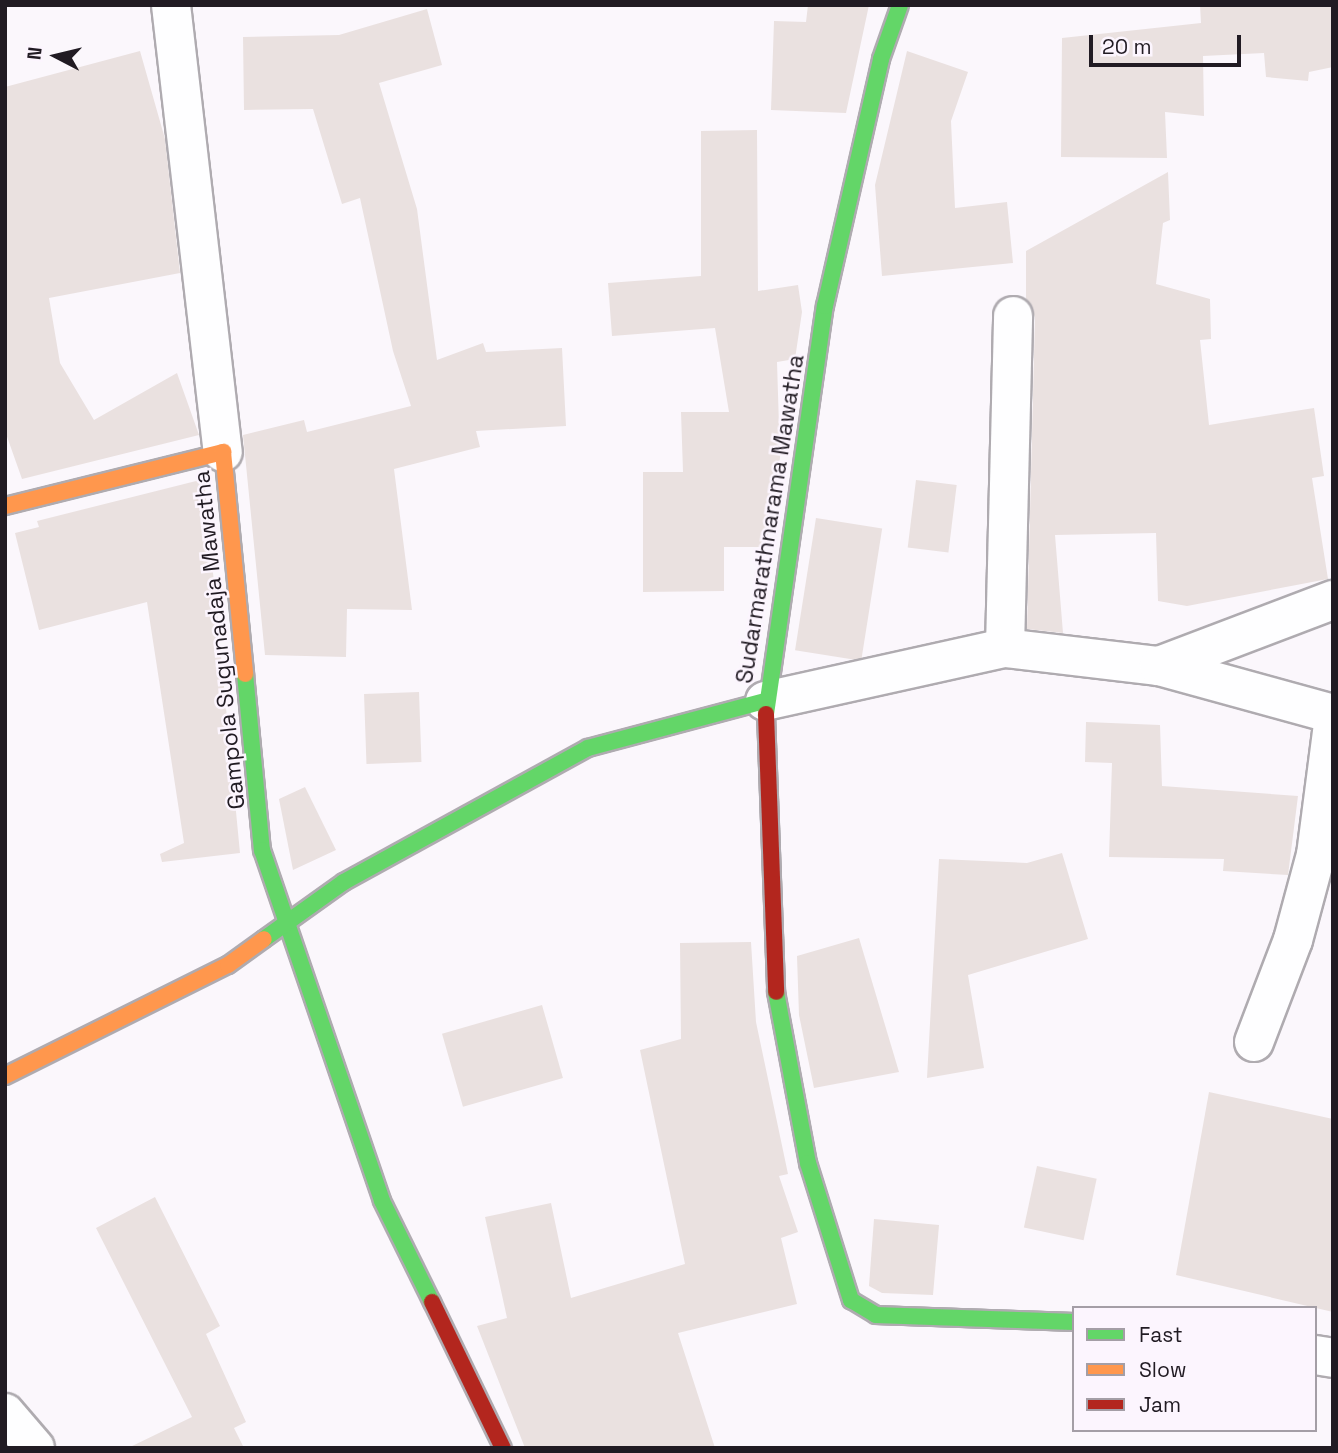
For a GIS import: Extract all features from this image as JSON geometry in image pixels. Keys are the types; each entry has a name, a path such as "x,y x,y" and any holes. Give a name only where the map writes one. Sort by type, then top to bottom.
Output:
{"street":[{"path":"171,5 223,452"},
{"name":"Sudarmarathnarama Mawatha","path":"5,1076 228,965 344,882 588,748 765,701 825,306 881,59 900,5"},
{"path":"1005,648 1013,316"},
{"name":"Gampola Sugunadaja Mawatha","path":"5,506 223,452 262,850 291,918 382,1200 503,1448"},
{"path":"1159,666 1333,600"},
{"path":"1072,1322 876,1315 851,1300 808,1163 777,1018 765,701 1005,648 1159,666 1333,715"},
{"path":"1254,1042 1293,940 1316,855 1333,724"},
{"path":"5,1413 35,1448"}],"building":[{"path":"808,5 869,5 846,113 771,110 774,21 806,22"},
{"path":"1200,5 1333,5 1333,67 1309,72 1308,81 1266,77 1264,53 1203,56 1204,116 1165,112 1167,158 1061,157 1062,38 1201,23"},
{"path":"427,9 442,65 379,83 417,209 437,360 483,343 486,352 562,348 566,426 476,431 480,447 394,469 412,610 347,609 346,657 265,655 243,435 304,420 307,432 411,406 393,351 360,198 342,204 313,109 244,110 243,37 339,35"},
{"path":"140,51 165,139 180,273 49,298 60,363 94,420 177,373 199,435 22,479 5,431 5,87"},
{"path":"907,51 968,72 951,121 955,208 1007,202 1013,263 882,276 875,185"},
{"path":"757,130 758,291 798,285 802,312 795,359 777,362 780,458 766,547 724,547 724,591 643,592 643,472 683,472 681,412 729,412 715,328 612,336 608,283 701,276 701,131"},
{"path":"1168,172 1170,220 1163,223 1156,284 1210,299 1211,339 1200,340 1209,425 1314,408 1324,476 1312,478 1328,579 1187,606 1158,601 1156,533 1055,535 1063,633 1027,629 1035,317 1026,298 1026,251"},
{"path":"204,479 240,853 162,862 160,854 184,843 147,602 39,630 15,533 39,527 37,521"},
{"path":"916,480 957,485 948,552 908,547"},
{"path":"816,518 882,528 861,661 795,650"},
{"path":"419,692 421,762 366,764 364,694"},
{"path":"1086,722 1160,725 1162,786 1298,796 1288,875 1223,871 1224,859 1109,857 1112,763 1085,762"},
{"path":"305,787 336,850 293,870 279,799"},
{"path":"1062,853 1088,939 968,975 984,1068 927,1078 939,859 1027,863"},
{"path":"859,938 899,1072 814,1088 799,1015 797,956"},
{"path":"751,942 756,1022 788,1174 779,1176 798,1232 781,1238 797,1304 678,1333 715,1448 525,1448 477,1326 507,1318 485,1217 551,1203 571,1298 685,1264 640,1050 681,1039 680,943"},
{"path":"542,1005 563,1078 463,1107 442,1034"},
{"path":"1209,1092 1333,1119 1333,1312 1317,1306 1176,1275"},
{"path":"1037,1166 1097,1179 1084,1240 1024,1228"},
{"path":"155,1197 220,1326 206,1334 246,1422 234,1428 244,1448 128,1448 192,1417 96,1228"},
{"path":"874,1219 939,1225 933,1295 882,1293 869,1286"}],"traffic: fast":[{"path":"766,714 825,306 881,59 900,5"},
{"path":"245,674 262,850 382,1201 432,1302"},
{"path":"264,939 344,882 588,748 765,701"},
{"path":"776,992 808,1163 851,1300 876,1315 1072,1322"}],"traffic: slow":[{"path":"5,506 223,452 245,674"},
{"path":"5,1076 228,965 264,939"}],"traffic: jam":[{"path":"766,714 776,992"},
{"path":"432,1302 503,1448"}]}
